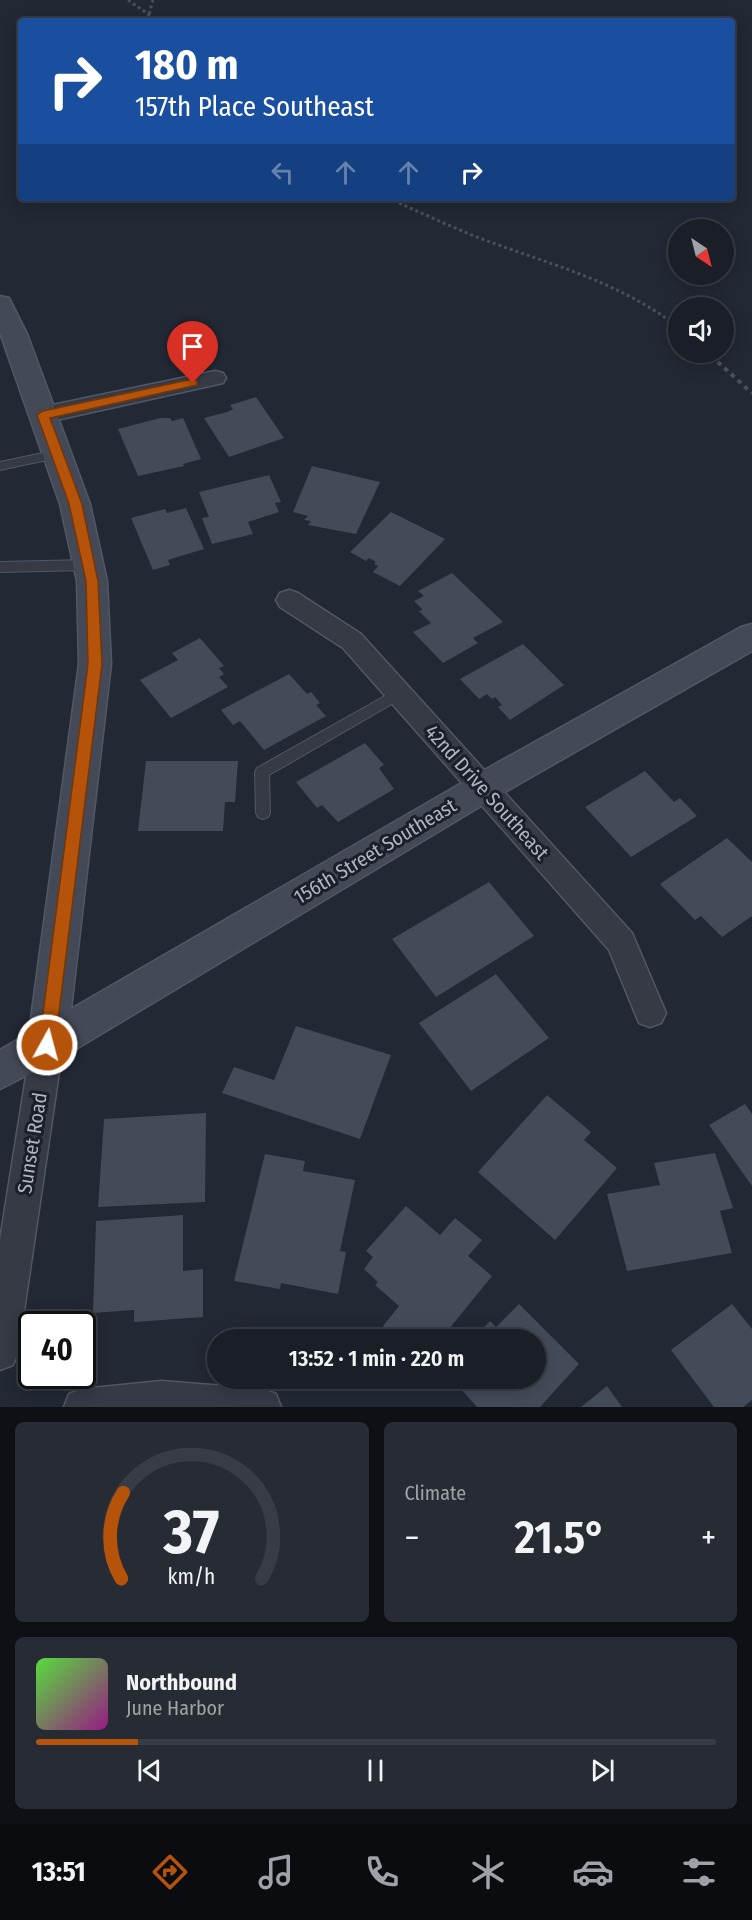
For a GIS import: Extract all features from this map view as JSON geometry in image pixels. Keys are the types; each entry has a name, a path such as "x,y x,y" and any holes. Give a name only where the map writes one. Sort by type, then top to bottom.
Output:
{"street":[{"name":"Sunset Road","path":"0,304 75,504 92,581 95,664 47,1045 0,1352"},
{"path":"43,415 215,378"},
{"name":"42nd Drive Southeast","path":"289,600 351,641 621,942 650,1013"},
{"name":"156th Street Southeast","path":"0,1071 484,787 752,636"},
{"path":"82,1407 161,1399 262,1407"}],"lane":[{"path":"0,466 57,454"},
{"path":"0,567 88,566"},
{"path":"263,813 262,772 399,693"}],"path":[{"path":"128,0 154,18"},
{"path":"149,14 153,0"},
{"path":"395,201 500,246 553,261 634,295 668,320"},
{"path":"718,363 752,393"}],"building":[{"path":"256,397 284,438 229,457 204,418 227,412 233,409 230,405"},
{"path":"160,418 170,418 172,421 183,418 201,459 183,464 184,466 138,476 118,429"},
{"path":"312,466 380,482 356,534 308,525 311,521 304,520 308,516 293,512"},
{"path":"269,475 281,502 275,503 279,512 248,522 253,534 212,544 202,518 209,517 199,492"},
{"path":"186,508 204,549 168,560 170,565 153,570 131,518 165,509 167,513"},
{"path":"391,512 445,539 400,586 373,572 378,566 374,564 376,562 369,558 366,561 350,552"},
{"path":"452,573 503,622 473,638 478,643 443,663 413,632 431,623 419,611 423,610 414,601 424,596 418,591"},
{"path":"200,638 224,666 219,668 224,674 219,677 228,687 171,718 140,680 178,660 172,653"},
{"path":"523,644 564,685 510,720 498,707 502,705 495,697 492,699 487,694 479,699 460,679"},
{"path":"289,674 307,694 311,692 320,703 316,705 326,716 264,750 240,721 233,725 221,710"},
{"path":"365,743 384,765 379,768 394,789 338,822 322,805 317,808 296,782"},
{"path":"146,761 238,761 235,802 225,802 223,831 138,831"},
{"path":"645,771 674,802 680,798 697,816 631,857 585,807"},
{"path":"727,838 752,862 752,916 722,937 701,916 695,920 660,884"},
{"path":"489,882 534,936 436,997 392,939"},
{"path":"496,974 549,1038 471,1091 419,1023"},
{"path":"296,1026 391,1055 360,1139 222,1093 234,1067 274,1080"},
{"path":"547,1095 591,1132 584,1140 617,1168 555,1240 478,1172"},
{"path":"745,1104 752,1114 752,1186 709,1125"},
{"path":"206,1113 205,1202 98,1207 104,1119"},
{"path":"715,1153 733,1208 720,1211 732,1253 627,1271 607,1194 660,1185 654,1163"},
{"path":"265,1154 305,1161 303,1171 355,1180 340,1251 346,1252 338,1294 281,1283 280,1289 234,1281"},
{"path":"406,1206 440,1235 455,1218 482,1240 468,1256 492,1276 449,1329 386,1329 383,1326 399,1306 375,1285 378,1282 364,1269 373,1257 366,1251"},
{"path":"183,1215 183,1271 203,1269 203,1317 134,1322 134,1310 96,1313 93,1311 96,1221"},
{"path":"519,1304 544,1329 482,1329 490,1321 496,1327"},
{"path":"732,1304 752,1329 752,1400 743,1407 714,1407 671,1350"},
{"path":"546,1331 579,1364 540,1407 477,1407 461,1389 546,1389"},
{"path":"607,1386 622,1407 581,1407"}],"route":[{"path":"47,1045 95,664 92,581 75,504 43,415 193,383"}]}
